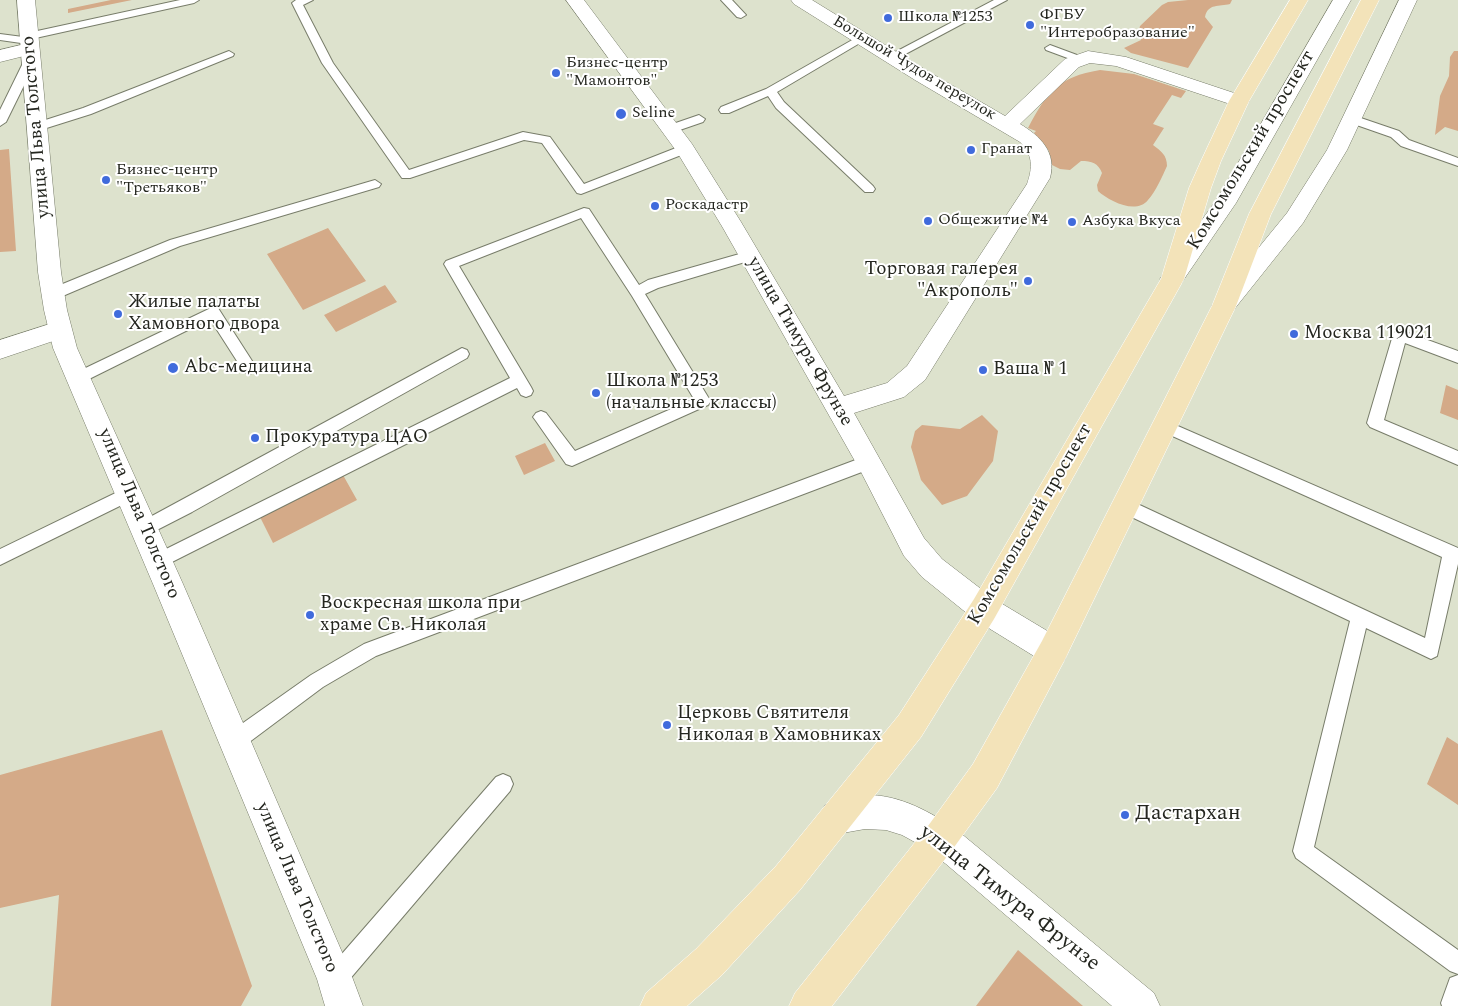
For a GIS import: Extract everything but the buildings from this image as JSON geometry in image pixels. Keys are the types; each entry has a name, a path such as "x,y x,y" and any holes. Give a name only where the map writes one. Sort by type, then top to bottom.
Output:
{"main road":[{"path":"1172,279 1200,188 1239,101 1299,0"},
{"name":"Комсомольский проспект","path":"808,1006 940,838 985,776 1054,652 1224,306 1260,214 1370,0"},
{"name":"Комсомольский проспект","path":"659,1006 710,962 788,878 910,726 984,609 1172,279"}],"street":[{"name":"улица Льва Толстого","path":"26,0 36,127 53,294 59,330 78,378 160,560 339,992"},
{"name":"улица Тимура Фрунзе","path":"575,0 685,149 750,256 869,462 914,547 932,568 984,609 1054,652"},
{"name":"Большой Чудов переулок","path":"800,0 860,38 1008,124 1072,63 1081,60"},
{"name":"Комсомольский проспект","path":"1172,279 1225,203 1342,0"},
{"path":"1224,306 1295,218 1338,150 1408,0"},
{"path":"0,56 29,47"},
{"path":"1081,60 1096,57 1119,61 1239,101"},
{"path":"837,408 894,390 916,373 1037,185 1042,173 1040,152 1027,137 1008,124"},
{"path":"0,350 59,330"},
{"name":"улица Тимура Фрунзе","path":"837,818 861,811 892,814 916,824 940,838 1141,1006"}],"lane":[{"path":"0,37 29,47 194,0"},
{"path":"308,0 297,3 328,63 406,175 523,136 546,140 581,190 685,149"},
{"path":"726,0 741,16"},
{"path":"892,57 1002,0"},
{"path":"725,110 770,91 860,38"},
{"path":"0,122 29,47"},
{"path":"1050,48 1081,60"},
{"path":"36,127 87,111 229,54"},
{"path":"770,91 780,105 869,189"},
{"path":"671,129 699,119"},
{"path":"1352,119 1395,134 1405,143 1458,162"},
{"path":"53,294 176,243 375,184"},
{"path":"160,560 523,385 450,264 584,212 637,292 703,401 572,459 541,417"},
{"path":"637,292 652,284 750,256"},
{"path":"78,378 213,312 250,368"},
{"path":"1458,357 1400,335 1375,423 1458,458"},
{"path":"145,528 462,354"},
{"path":"1125,506 1431,650 1455,555 1164,426"},
{"path":"234,742 317,681 370,650 869,462"},
{"path":"0,557 130,492"},
{"path":"1360,617 1303,851 1458,963"},
{"path":"339,992 503,784"}],"shaded area":[{"path":"111,0 132,0 68,13 68,9"},
{"path":"1232,0 1230,4 1214,6 1206,13 1205,17 1213,27 1188,68 1131,53 1124,48 1141,40 1140,26 1162,5 1168,2"},
{"path":"1454,51 1458,51 1458,131 1445,127 1435,135 1440,96 1449,76 1450,57"},
{"path":"1100,70 1134,74 1186,91 1181,98 1172,95 1153,124 1164,128 1153,145 1165,156 1167,166 1159,184 1148,200 1137,206 1123,205 1115,202 1098,191 1097,185 1102,173 1094,163 1081,161 1070,170 1060,169 1052,165 1049,151 1034,133 1036,131 1028,128 1041,105 1055,88 1074,77"},
{"path":"9,149 16,251 0,252 0,150"},
{"path":"328,228 366,281 303,310 267,254"},
{"path":"385,285 397,302 336,332 324,315"},
{"path":"1446,385 1458,390 1458,420 1440,413"},
{"path":"982,415 998,431 993,461 967,496 942,505 921,480 911,447 915,431 922,425 960,429"},
{"path":"545,443 555,461 524,475 515,456"},
{"path":"343,475 357,500 273,543 260,517"},
{"path":"162,730 252,986 241,1006 51,1006 59,895 0,908 0,775"},
{"path":"1447,737 1458,744 1458,805 1427,784"},
{"path":"1018,950 1083,1006 976,1006"}],"place":[{"name":"Школа №1253","path":"888,18"},
{"name":"ФГБУ \"Интеробразование\"","path":"1030,25"},
{"name":"Бизнес-центр \"Мамонтов\"","path":"556,73"},
{"name":"Seline","path":"621,114"},
{"name":"Гранат","path":"971,150"},
{"name":"Бизнес-центр \"Третьяков\"","path":"106,180"},
{"name":"Роскадастр","path":"655,206"},
{"name":"Общежитие №4","path":"928,221"},
{"name":"Азбука Вкуса","path":"1072,222"},
{"name":"Торговая галерея \"Акрополь\"","path":"1028,281"},
{"name":"Жилые палаты Хамовного двора","path":"118,314"},
{"name":"Москва 119021","path":"1294,334"},
{"name":"Abc-медицина","path":"173,368"},
{"name":"Ваша № 1","path":"983,370"},
{"name":"Школа №1253 (начальные классы)","path":"596,393"},
{"name":"Прокуратура ЦАО","path":"255,438"},
{"name":"Воскресная школа при храме Св. Николая","path":"310,615"},
{"name":"Церковь Святителя Николая в Хамовниках","path":"667,725"},
{"name":"Дастархан","path":"1125,815"}]}
